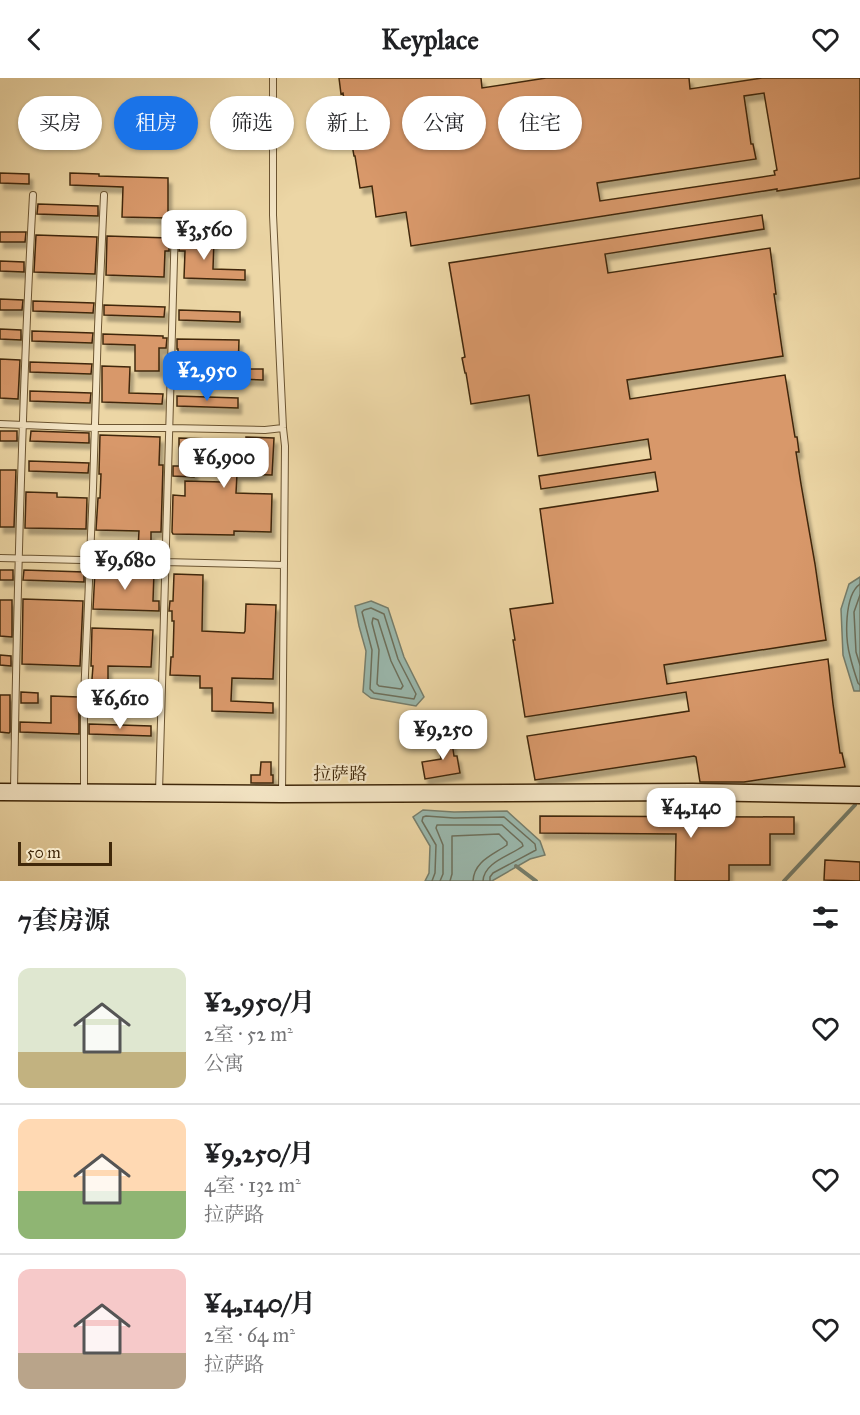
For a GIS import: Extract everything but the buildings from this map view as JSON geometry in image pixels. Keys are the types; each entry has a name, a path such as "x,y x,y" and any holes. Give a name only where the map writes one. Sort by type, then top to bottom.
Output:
{"street":[{"name":"拉萨路","path":"7,792 282,794 692,792 860,795"}],"lane":[{"path":"273,78 273,215 285,446 282,794"},
{"path":"7,792 19,559 33,195"},
{"path":"84,792 84,698 104,195"},
{"path":"159,793 175,224"},
{"path":"0,424 95,428 265,430 283,428"},
{"path":"0,558 284,565"}],"water":[{"path":"860,577 860,691 854,691 843,655 841,609 849,584"},
{"path":"371,601 388,608 404,657 424,697 416,706 371,698 363,692 366,651 355,606"},
{"path":"423,810 507,811 540,841 545,855 530,859 492,881 425,881 429,873 430,846 413,817"}],"waterway":[{"path":"784,881 855,805"},
{"path":"516,866 536,881"}]}
